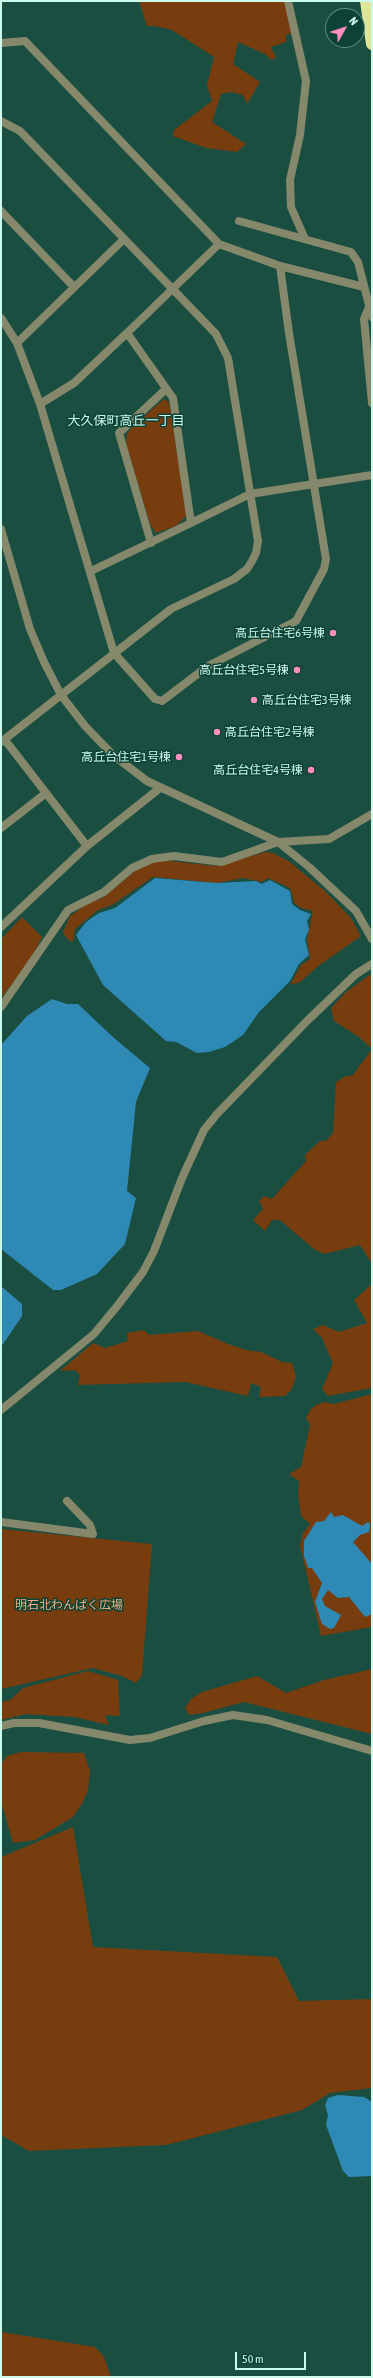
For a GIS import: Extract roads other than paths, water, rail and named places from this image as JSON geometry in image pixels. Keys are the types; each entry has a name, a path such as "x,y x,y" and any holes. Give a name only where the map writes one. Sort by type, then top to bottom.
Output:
{"highway":[{"path":"366,1 372,44"}],"street":[{"path":"288,1 306,81 300,135 290,180 291,207 305,238"},
{"path":"1,43 26,41 219,244 280,266 364,287"},
{"path":"1,121 20,131 216,334 228,358 258,541 256,553 247,569 234,579 171,609 3,741 87,846"},
{"path":"1,211 74,287"},
{"path":"239,220 351,252 358,262 372,317"},
{"path":"17,343 124,239"},
{"path":"40,404 74,383 219,244"},
{"path":"1,318 17,343 40,404 91,571 114,653 155,699 162,701 208,666 296,621 324,569 326,559 289,333 280,266"},
{"path":"370,307 364,318 372,403"},
{"path":"127,333 173,398 191,522"},
{"path":"151,543 119,433 166,389"},
{"path":"91,571 250,494 372,475"},
{"path":"1,530 3,544 30,629 61,695 85,726 113,755 160,788 278,842 309,866 356,911 372,939"},
{"path":"1,927 87,846 160,788"},
{"path":"1,828 46,793"},
{"path":"1,1007 68,910 104,892 132,868 152,860 174,856 222,862 278,842 329,839 372,814"},
{"path":"1,1410 94,1334 143,1272 151,1256 185,1170 204,1130 217,1114 307,1021 356,974 372,964"},
{"path":"1,1522 93,1534 90,1525 67,1501"},
{"path":"1,1726 14,1723 39,1723 130,1740 150,1738 204,1721 233,1715 267,1720 372,1750"}],"water":[{"path":"155,878 217,883 256,881 262,884 270,880 290,891 292,904 300,910 311,914 307,921 309,930 305,939 309,955 299,964 290,981 259,1012 243,1035 225,1047 209,1052 197,1053 176,1042 166,1041 103,985 76,935 86,922 99,913 115,908"},
{"path":"52,999 67,1004 78,1004 114,1038 150,1068 136,1102 127,1191 136,1198 125,1244 97,1274 61,1290 53,1290 1,1249 1,1045 27,1016"},
{"path":"1,1286 22,1304 22,1316 1,1347"},
{"path":"331,1512 334,1517 343,1515 362,1526 368,1522 370,1525 369,1532 360,1535 353,1542 372,1564 372,1614 365,1617 349,1597 338,1598 328,1590 322,1599 325,1606 341,1615 334,1628 330,1629 322,1624 315,1602 322,1583 312,1568 308,1568 304,1556 304,1541 316,1522 324,1521"},
{"path":"338,2095 364,2097 372,2102 372,2176 349,2177 343,2171 326,2125 328,2115 325,2105 328,2098"}],"place":[{"name":"高丘台住宅6号棟","path":"333,633"},
{"name":"高丘台住宅5号棟","path":"297,670"},
{"name":"高丘台住宅3号棟","path":"254,700"},
{"name":"高丘台住宅2号棟","path":"217,732"},
{"name":"高丘台住宅1号棟","path":"179,757"},
{"name":"高丘台住宅4号棟","path":"311,770"}],"district":[{"name":"大久保町高丘一丁目","path":"126,421"}],"park label":[{"name":"明石北わんぱく広場","path":"69,1605"}]}
